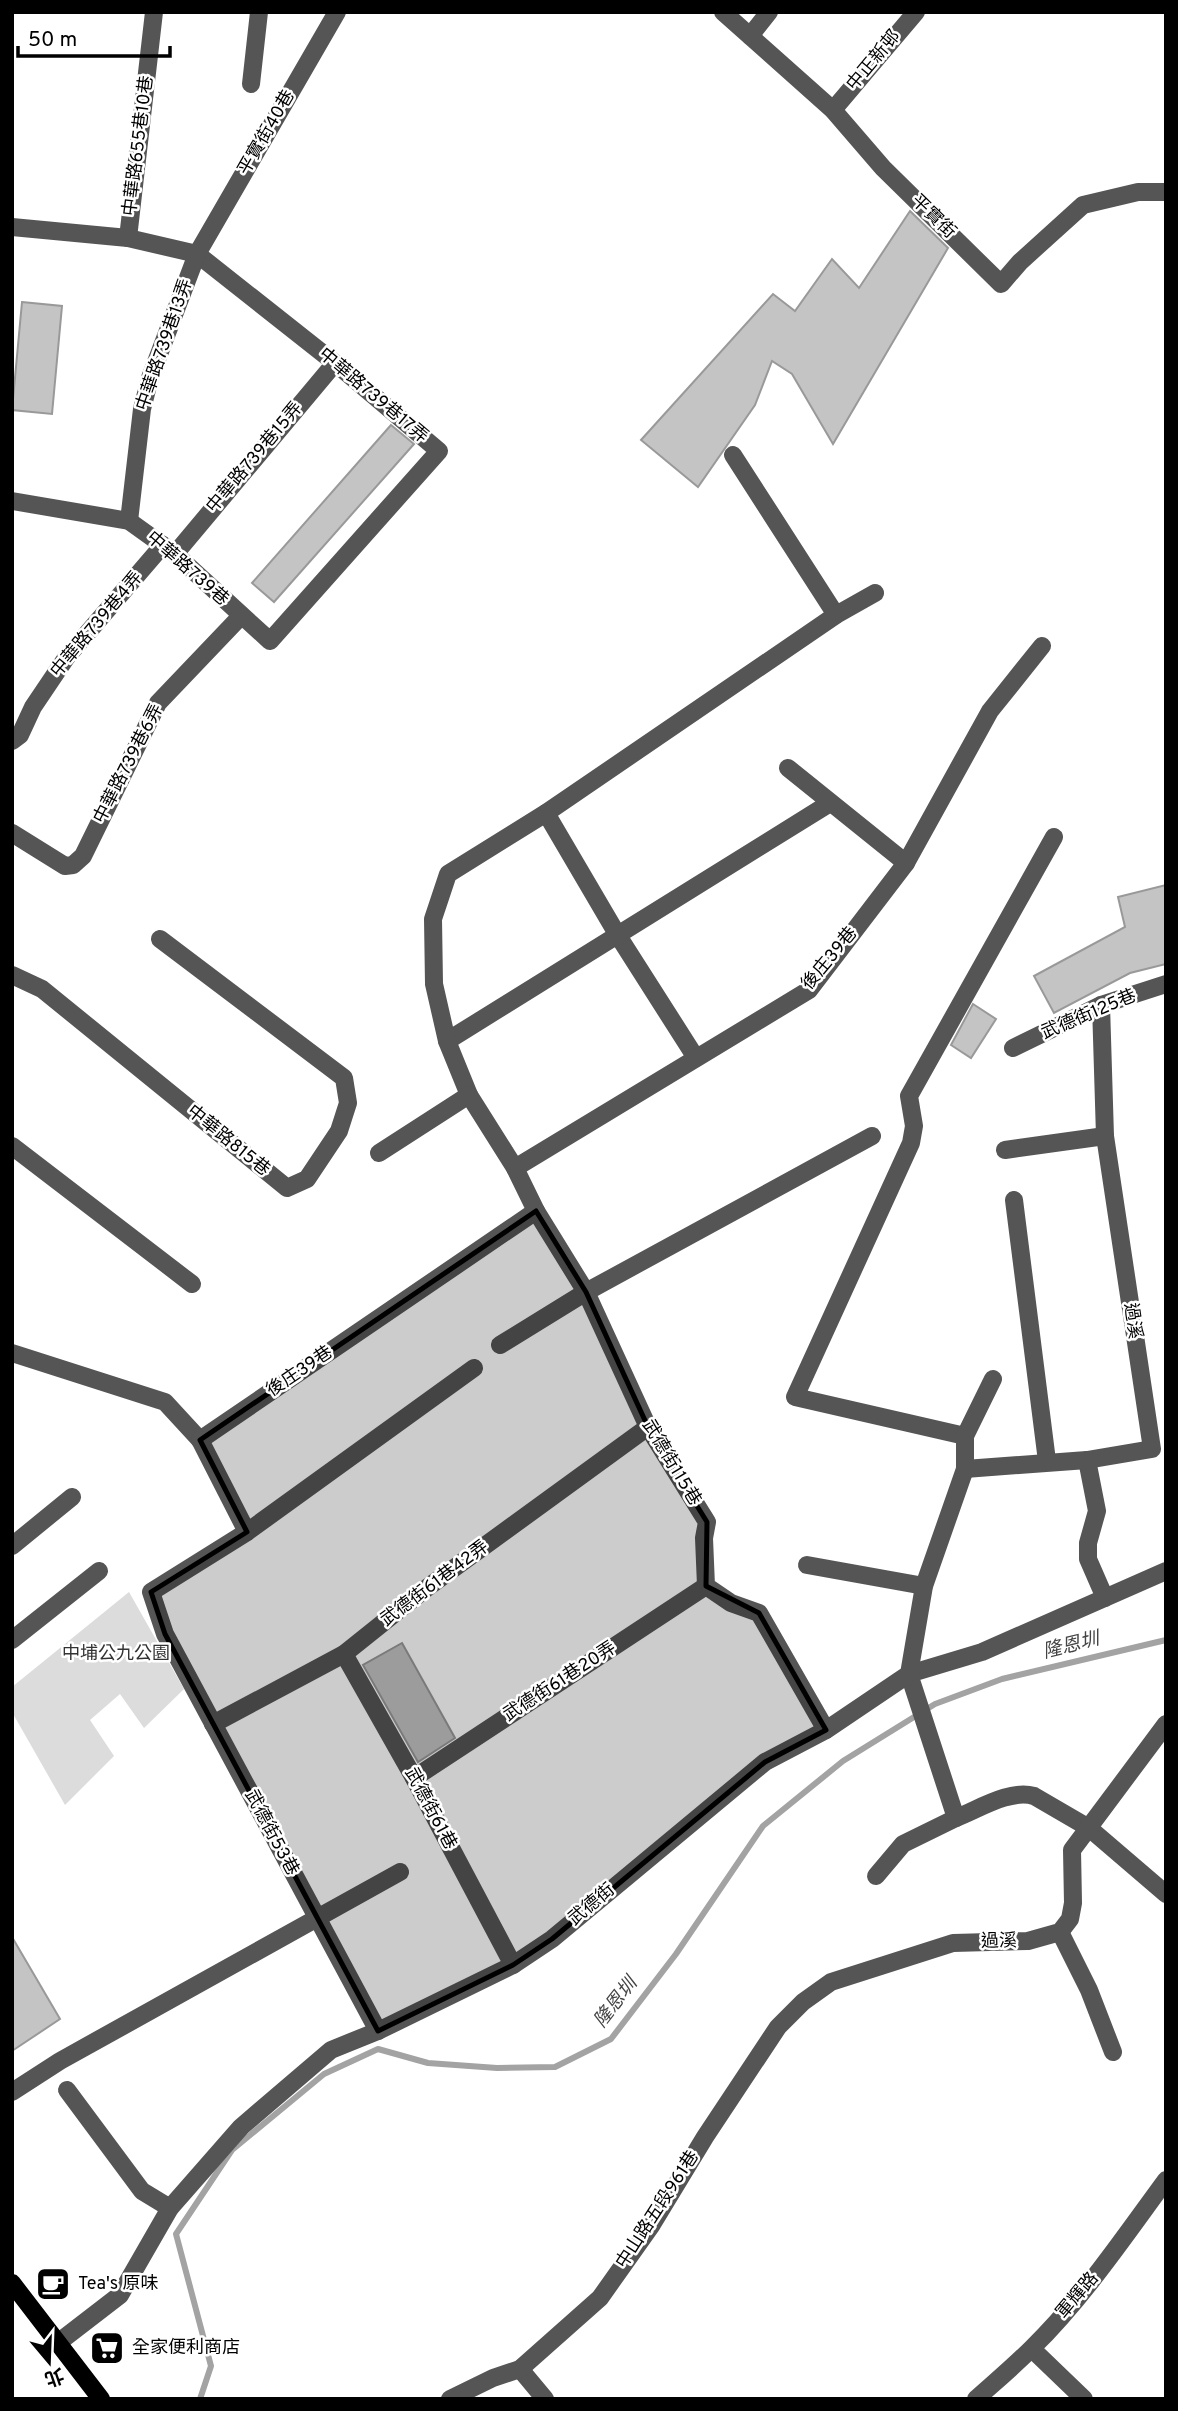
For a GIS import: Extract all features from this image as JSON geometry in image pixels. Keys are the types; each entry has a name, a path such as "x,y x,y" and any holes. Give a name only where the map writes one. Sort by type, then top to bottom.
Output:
{"main road":[{"path":"12,2283 101,2399"}],"street":[{"name":"中華路655巷10巷","path":"128,238 154,12"},
{"path":"251,84 260,12"},
{"name":"平實街40巷","path":"197,254 337,12"},
{"name":"平實街","path":"723,12 833,110 883,168 1002,284 1020,262 1083,205 1138,192 1166,192"},
{"path":"750,36 769,12"},
{"name":"中正新邨","path":"833,110 915,12"},
{"name":"中華路739巷17弄","path":"12,227 128,238 197,254 335,363 439,451 270,641"},
{"name":"中華路739巷13弄","path":"129,520 142,408 150,378 197,254"},
{"name":"中華路739巷15弄","path":"169,550 335,363"},
{"path":"733,455 836,615"},
{"name":"中華路739巷","path":"12,501 129,520 169,550 270,641"},
{"name":"中華路739巷4弄","path":"12,741 20,735 33,707 66,658 169,550"},
{"path":"536,1212 515,1168 469,1096 447,1041 434,984 433,919 448,874 546,813 836,615 875,593"},
{"name":"中華路739巷6弄","path":"12,833 65,866 73,865 83,856 158,703 241,616"},
{"name":"後庄39巷","path":"515,1168 808,990 906,863 990,711 1042,646"},
{"path":"788,768 906,863"},
{"path":"447,1041 830,803"},
{"path":"546,813 617,934 696,1058"},
{"path":"965,1436 795,1397 911,1143 914,1126 909,1096 1054,836"},
{"name":"中華路815巷","path":"12,975 42,989 287,1188 307,1179 339,1131 348,1103 344,1078 160,939"},
{"name":"武德街125巷","path":"1013,1048 1101,1005 1166,984"},
{"name":"過溪","path":"965,1469 1087,1460 1152,1449 1105,1136 1101,1005"},
{"path":"379,1153 469,1096"},
{"path":"500,1345 586,1292 872,1136"},
{"path":"1005,1150 1105,1136"},
{"path":"12,1146 192,1284"},
{"path":"1014,1200 1047,1461"},
{"name":"後庄39巷","path":"200,1440 536,1212"},
{"name":"武德街115巷","path":"536,1212 586,1292 648,1427 707,1522 704,1538 706,1586"},
{"path":"12,1353 165,1402 200,1440 247,1532 474,1368"},
{"path":"956,1818 909,1674 924,1586 965,1469 965,1436 993,1378"},
{"name":"武德街61巷42弄","path":"213,1724 344,1654 424,1590 648,1427"},
{"path":"1087,1460 1097,1511 1087,1542 1088,1559 1105,1598"},
{"path":"12,1546 72,1497"},
{"name":"武德街53巷","path":"247,1532 151,1592 164,1634 378,2031"},
{"path":"807,1564 924,1586"},
{"path":"12,1640 99,1571"},
{"name":"武德街","path":"59,2342 120,2295 170,2208 251,2118 331,2050 378,2031 513,1965 552,1939 765,1762 826,1730 909,1674 982,1652 1166,1571"},
{"path":"706,1586 730,1603 759,1613 826,1730"},
{"name":"武德街61巷20弄","path":"414,1778 706,1586"},
{"name":"武德街61巷","path":"344,1654 414,1778 513,1965"},
{"path":"1113,2052 1089,1990 1060,1932 1070,1919 1073,1903 1072,1850 1166,1724"},
{"path":"876,1876 903,1844 956,1818 1024,1793 1034,1796 1089,1829 1166,1894"},
{"path":"12,2092 60,2061 400,1872"},
{"name":"過溪","path":"831,1982 953,1943 1028,1941 1060,1932"},
{"name":"中山路五段961巷","path":"450,2399 493,2378 520,2369 600,2298 651,2226 705,2137 778,2028 803,2003 831,1982"},
{"path":"67,2090 142,2191 170,2208"},
{"name":"軍輝路","path":"976,2399 1032,2348 1105,2262 1166,2180"},
{"path":"1032,2348 1084,2399"},
{"path":"520,2369 545,2399"}],"highlighted area":[{"path":"536,1211 586,1292 648,1427 707,1522 706,1586 759,1613 826,1730 765,1762 552,1939 513,1965 378,2031 165,1634 151,1592 247,1532 200,1440"}],"green space":[{"name":"中埔公九公園","path":"129,1592 184,1689 144,1728 120,1694 90,1720 114,1756 65,1805 12,1712 12,1687"}],"building":[{"path":"910,211 948,248 833,444 792,374 772,361 755,405 698,487 641,440 773,294 795,311 832,259 859,288"},
{"path":"22,302 62,306 52,414 12,410"},
{"path":"391,425 414,444 274,602 252,583"},
{"path":"1166,885 1166,964 1130,973 1054,1013 1034,976 1125,927 1118,897"},
{"path":"973,1004 996,1019 971,1058 951,1045"},
{"path":"402,1643 455,1738 418,1762 363,1665"},
{"path":"12,1937 60,2019 12,2051"}],"waterway":[{"name":"隆恩圳","path":"200,2399 211,2366 176,2234 232,2150 324,2074 378,2049 428,2063 497,2068 555,2067 611,2039 676,1954 763,1826 843,1761 935,1704 1002,1679 1166,1640"}],"place":[{"name":"Tea's 原味","path":"53,2284"},
{"name":"全家便利商店","path":"107,2348"}]}
